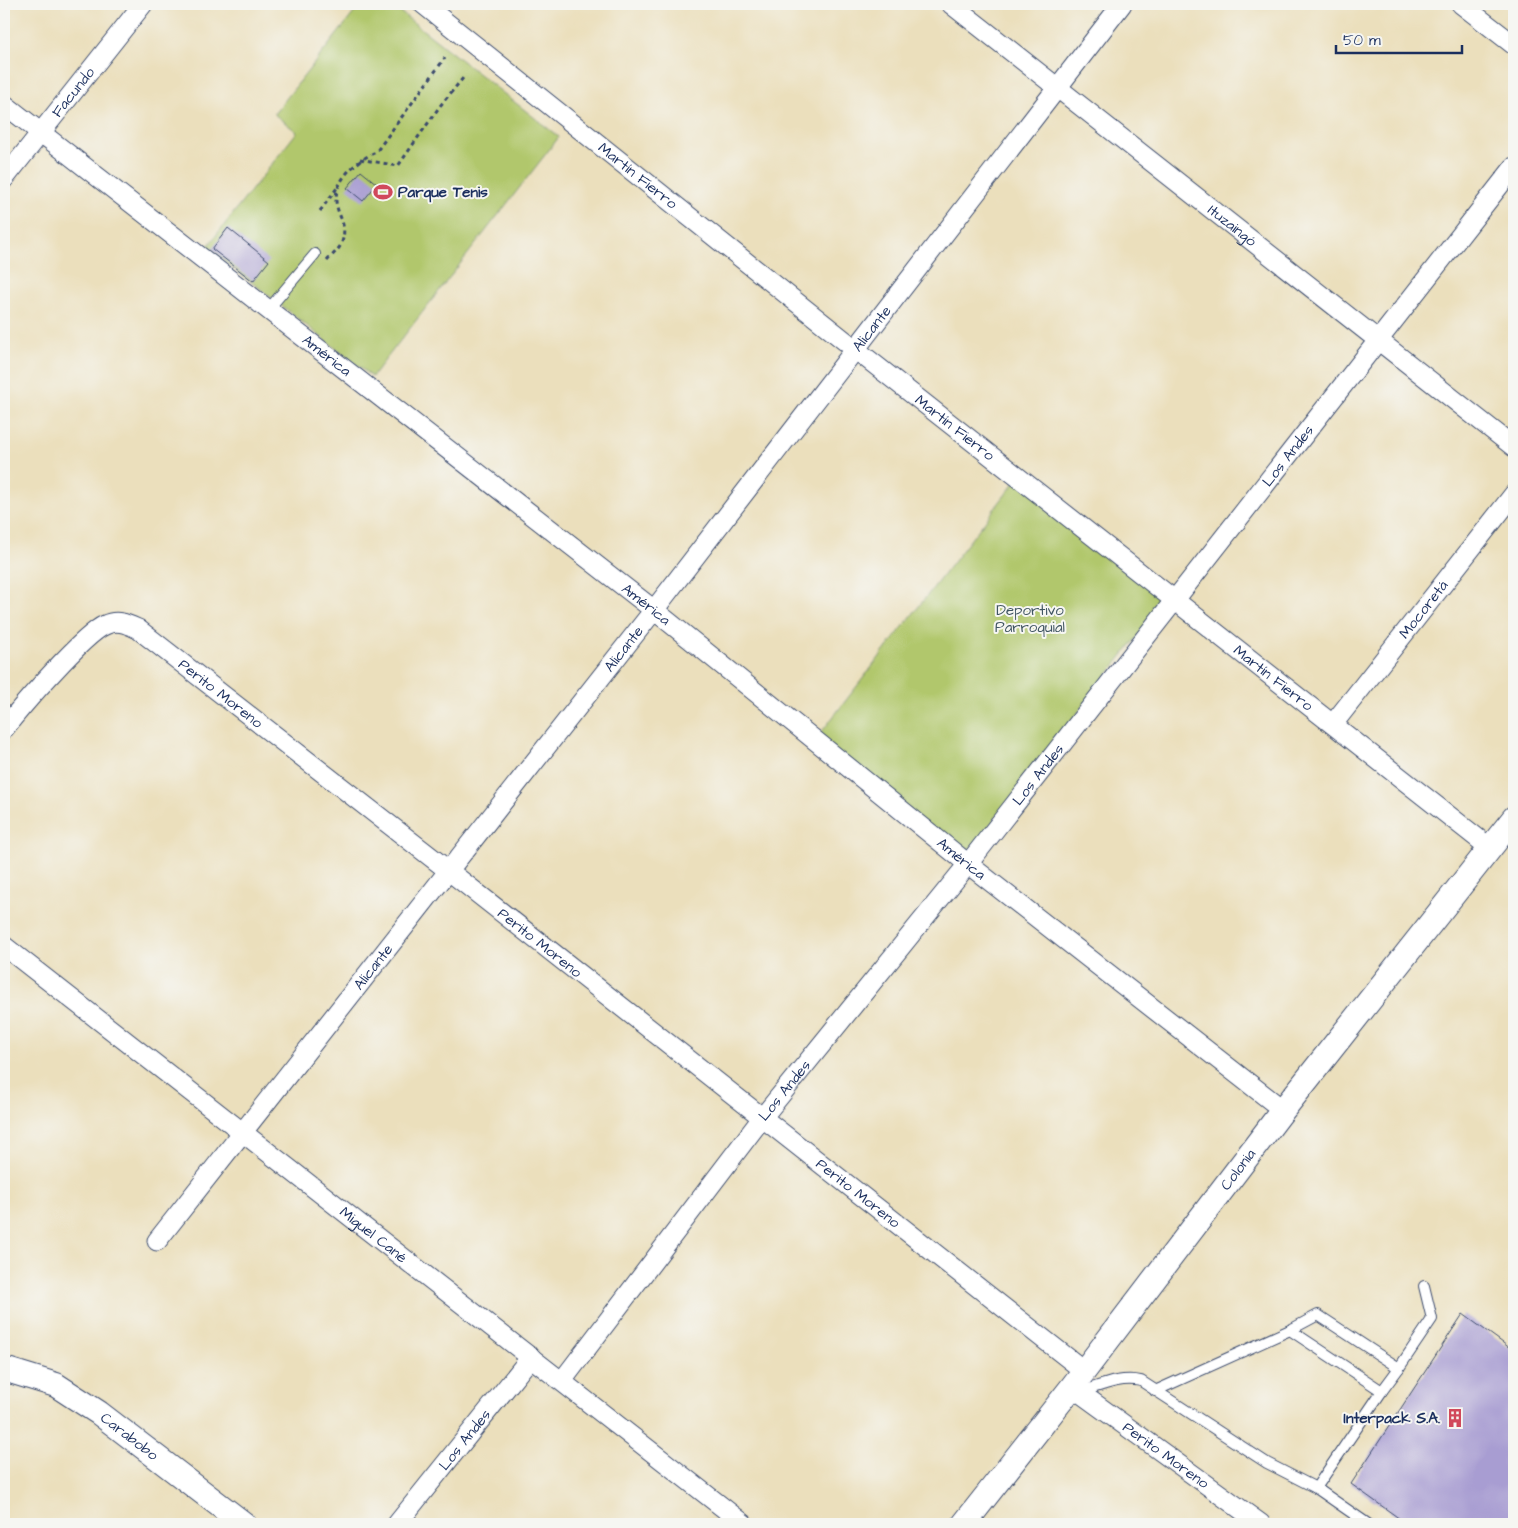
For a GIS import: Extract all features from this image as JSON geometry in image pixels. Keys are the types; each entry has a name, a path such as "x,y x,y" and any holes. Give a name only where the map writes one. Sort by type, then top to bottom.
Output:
{"street":[{"name":"Facundo","path":"4,179 142,4"},
{"name":"Martín Fierro","path":"423,4 855,349 1490,848"},
{"name":"Ituzaingó","path":"951,4 1514,446"},
{"name":"Alicante","path":"156,1241 654,610 1056,87 1122,4"},
{"path":"1461,4 1514,45"},
{"name":"América","path":"4,104 267,311 654,610 968,864 1283,1110"},
{"name":"Los Andes","path":"562,1381 762,1118 968,864 1514,167"},
{"name":"Mocoretá","path":"1333,724 1514,494"},
{"name":"Perito Moreno","path":"4,729 10,710 86,639 104,625 116,622 127,624 146,635 762,1118 1079,1383 1251,1522"},
{"name":"Colonia","path":"964,1524 1079,1383 1283,1110 1514,818"},
{"name":"Miguel Cané","path":"4,946 744,1524"},
{"name":"Los Andes","path":"397,1524 531,1357"},
{"name":"Carabobo","path":"4,1369 56,1385 99,1413 244,1524"}],"lane":[{"path":"267,311 315,254"},
{"path":"1316,1488 1432,1319 1424,1286"},
{"path":"1155,1391 1290,1330 1318,1315 1399,1368"},
{"path":"1290,1330 1382,1391"},
{"path":"1079,1383 1134,1379 1141,1381 1267,1463 1316,1488 1368,1524"}],"path":[{"path":"320,211 360,159 376,152 445,58"},
{"path":"360,159 398,166 440,106 464,78"},
{"path":"321,268 342,244 344,222 336,201 342,182"}],"green space":[{"name":"Parque Tenis","path":"361,4 390,4 559,137 372,377 207,247 297,132 274,114"},
{"name":"Deportivo Parroquial","path":"1016,481 1167,599 964,858 816,739"}],"building":[{"path":"361,171 377,184 363,201 347,188"},
{"path":"228,228 269,261 253,281 212,249"},
{"name":"Interpack S.A.","path":"1463,1314 1514,1351 1514,1524 1407,1524 1351,1484"}],"place":[{"name":"Parque Tenis","path":"383,192"},
{"name":"Interpack S.A.","path":"1455,1418"}]}
